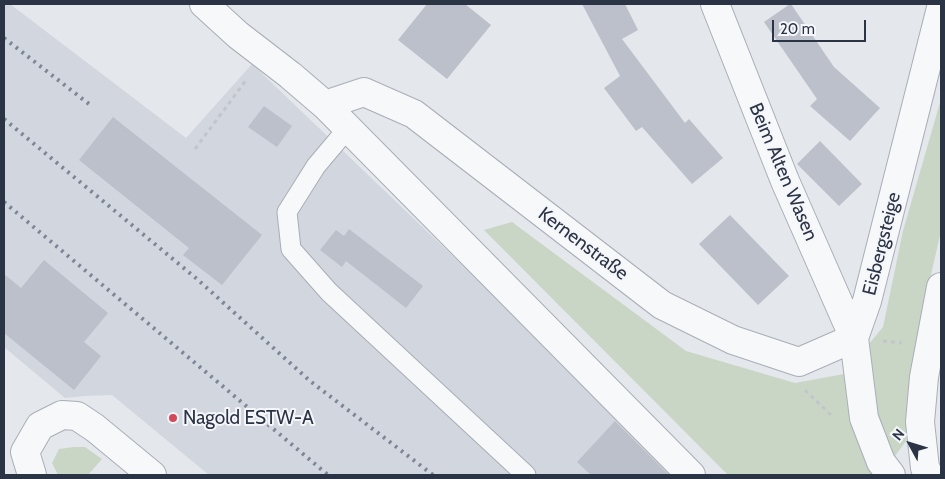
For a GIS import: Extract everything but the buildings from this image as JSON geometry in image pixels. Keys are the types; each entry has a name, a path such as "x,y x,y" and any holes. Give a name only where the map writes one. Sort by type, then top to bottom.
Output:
{"street":[{"path":"204,4 238,35 325,105 690,475"},
{"name":"Beim Alten Wasen","path":"715,4 785,181 854,338"},
{"name":"Eisbergsteige","path":"891,475 880,462 864,418 854,338 867,301 941,8"},
{"name":"Kernenstraße","path":"325,105 364,92 414,114 662,305 733,340 800,362 854,338"},
{"path":"929,475 925,468 920,422 924,377 935,333 941,287"},
{"path":"32,475 26,452 40,426 62,415 77,416 95,428 152,475"}],"lane":[{"path":"348,128 316,166 287,212 291,249 329,292 526,475"}],"path":[{"path":"195,149 250,76"},
{"path":"854,338 935,333"}],"shaded area":[{"path":"4,4 10,4 186,138 252,64 682,475 209,475 112,395 65,398 4,347"}],"green space":[{"path":"941,99 941,231 919,327 906,441 881,475 728,475 484,230 512,222 686,351 795,383 844,374 883,327 903,231"},
{"path":"85,447 102,459 88,475 58,475 52,463 59,449"}],"railway":[{"path":"4,38 89,104"},
{"path":"4,119 197,279 310,381 433,475"},
{"path":"4,202 328,475"}],"place":[{"name":"Nagold ESTW-A","path":"173,418"}]}
